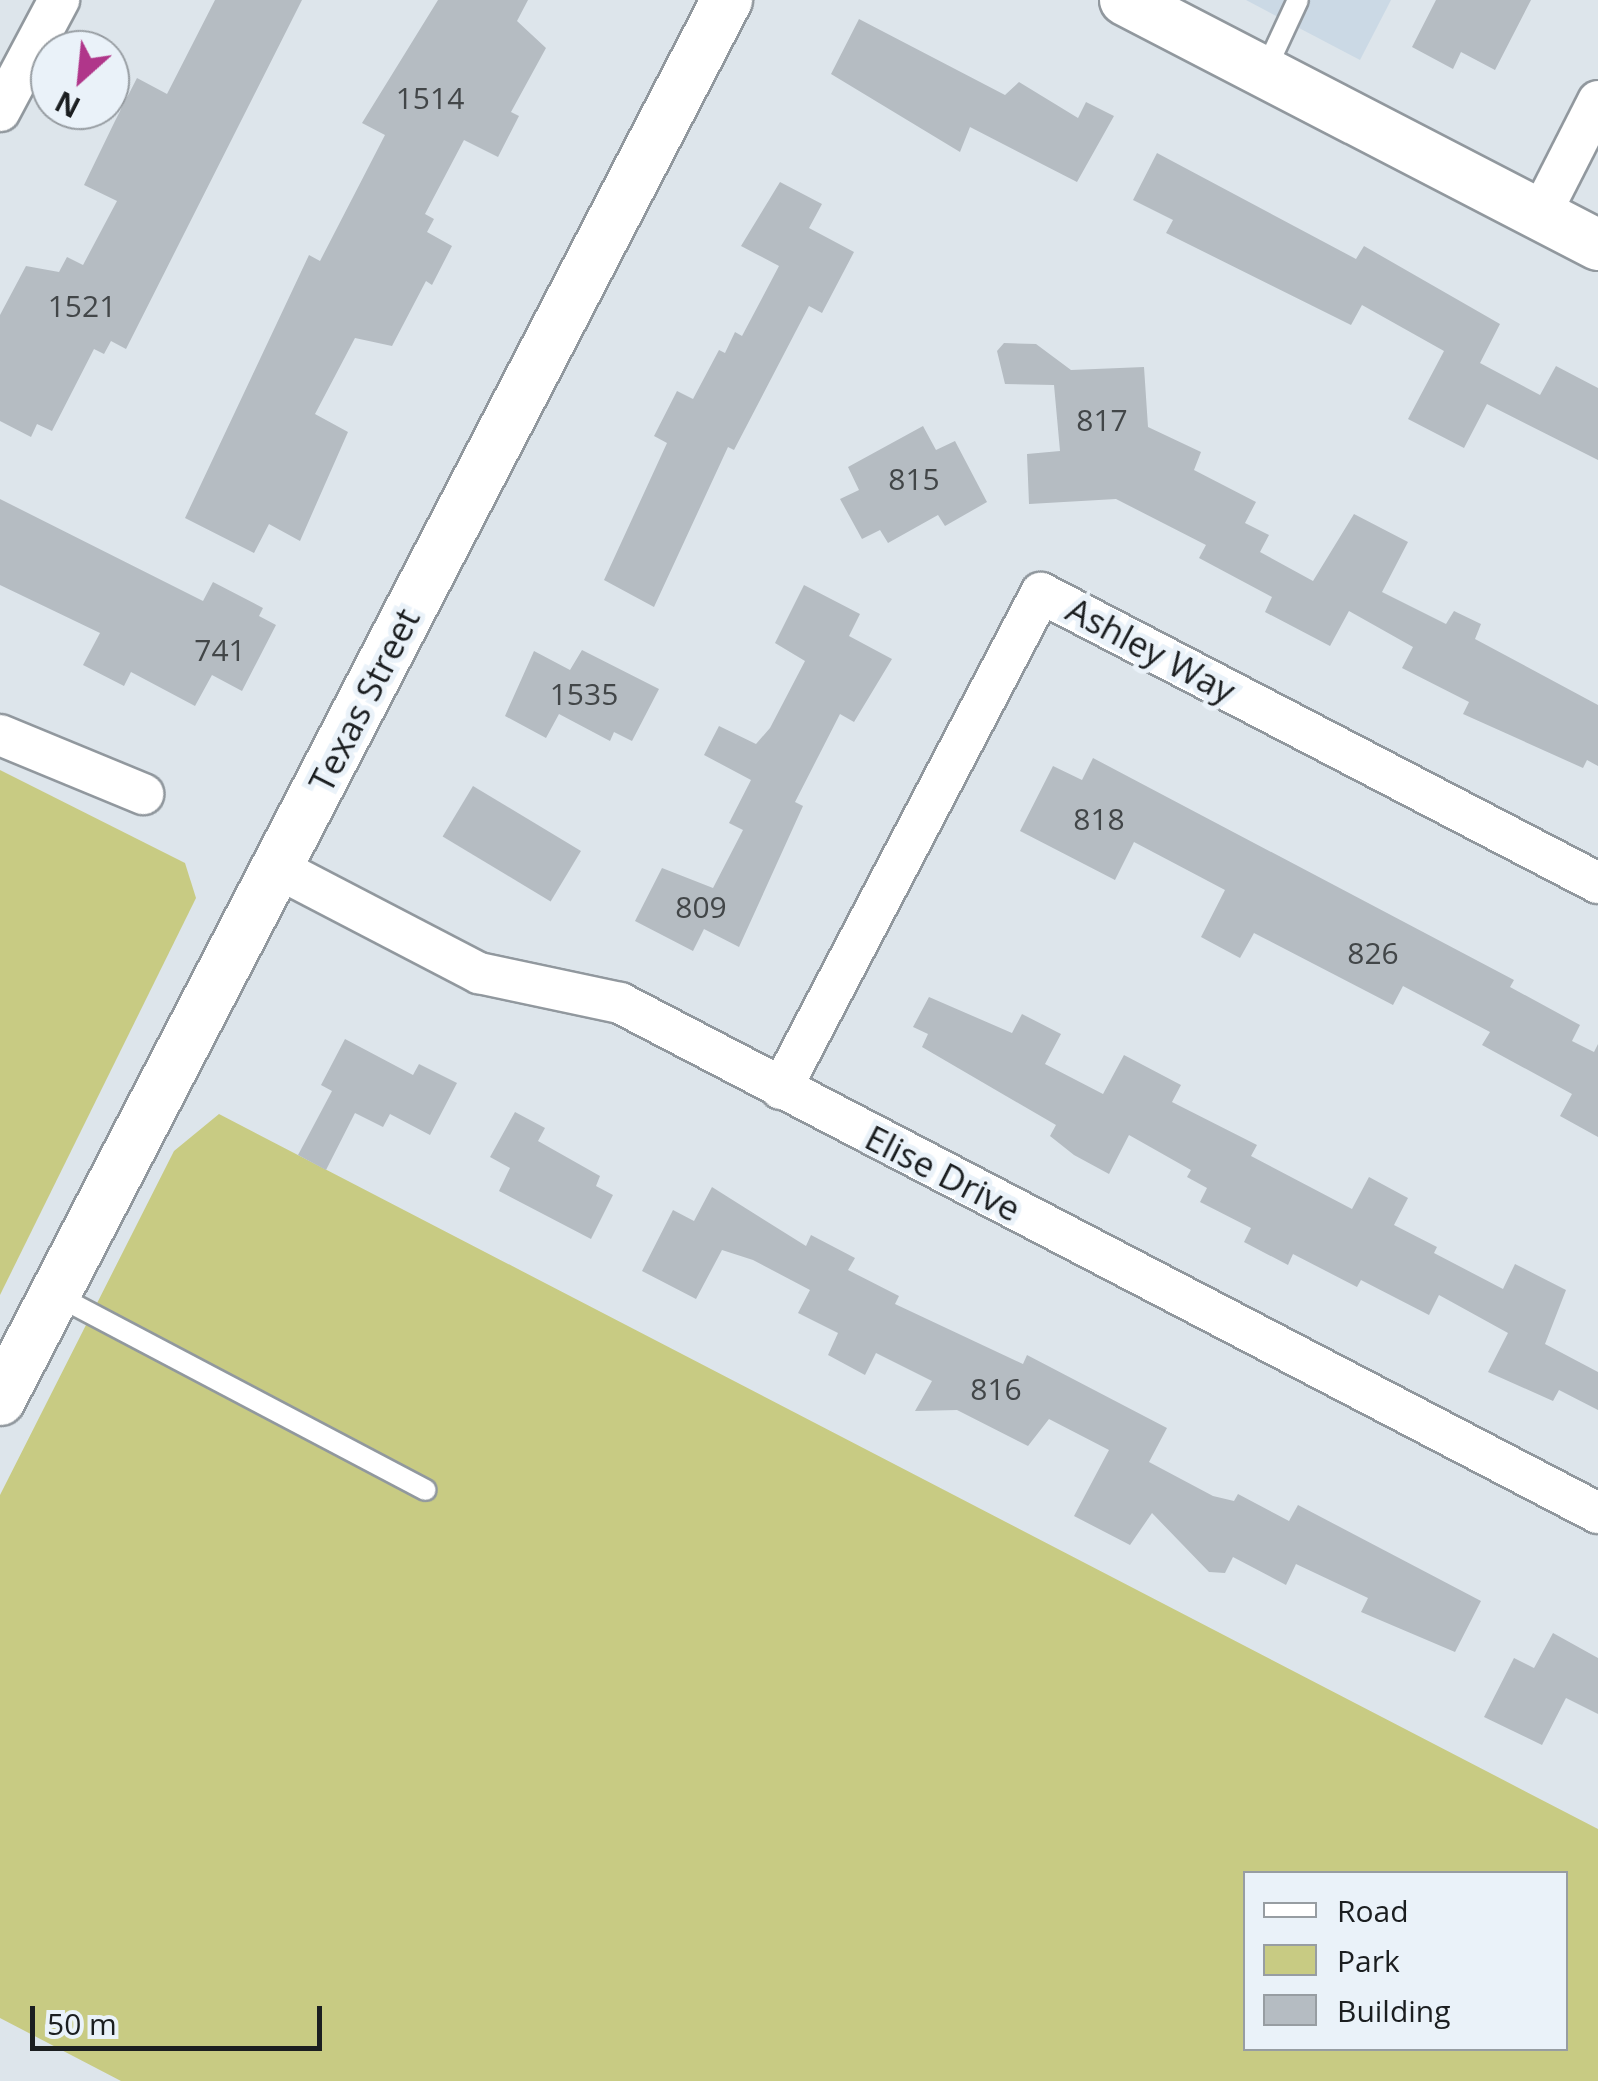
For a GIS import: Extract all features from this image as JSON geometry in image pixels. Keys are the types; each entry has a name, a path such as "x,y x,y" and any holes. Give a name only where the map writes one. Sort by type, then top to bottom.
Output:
{"street":[{"path":"5,91 58,0"},
{"name":"Texas Street","path":"0,1400 726,0"},
{"path":"1125,0 1598,245"},
{"path":"1540,215 1598,101"},
{"name":"Ashley Way","path":"781,1089 1042,593 1598,883"},
{"path":"0,735 143,794"},
{"name":"Elise Drive","path":"277,868 449,961 620,1003 1598,1513"}],"lane":[{"path":"1266,70 1298,0"},
{"path":"53,1294 426,1490"}],"shaded area":[{"path":"1246,0 1391,0 1360,60"}],"green space":[{"path":"0,770 185,863 196,898 0,1295"},
{"path":"219,1114 1598,1829 1598,2081 121,2081 0,2018 0,1495 174,1151"}],"building":[{"path":"215,0 302,0 126,349 111,341 104,354 94,349 52,431 37,424 31,437 0,421 0,315 26,266 59,272 67,257 83,265 117,201 84,185 111,130 130,130 130,92 137,78 167,94"},
{"path":"438,0 528,0 517,21 546,48 511,112 519,116 498,157 464,140 425,214 434,219 427,232 452,246 432,285 426,281 392,346 355,338 315,414 348,432 300,541 269,524 254,553 185,518 309,255 320,261 385,135 362,123"},
{"path":"1436,0 1531,0 1495,70 1461,52 1453,69 1412,47"},
{"path":"859,19 1005,95 1019,82 1078,118 1086,102 1114,116 1077,182 970,127 960,152 831,74"},
{"path":"1157,153 1356,259 1364,246 1500,324 1480,363 1540,395 1556,366 1598,388 1598,460 1487,404 1464,448 1408,419 1444,351 1362,305 1351,325 1166,233 1173,220 1133,200"},
{"path":"780,182 822,204 809,228 854,252 822,313 809,306 734,450 728,447 654,607 604,580 667,443 654,436 677,391 693,399 719,350 725,353 735,332 742,336 779,266 741,246"},
{"path":"1004,343 1036,344 1071,370 1144,367 1148,427 1201,452 1194,470 1256,502 1245,523 1269,535 1260,552 1313,581 1354,514 1408,542 1382,592 1446,624 1454,611 1481,624 1475,639 1598,705 1598,766 1587,760 1583,768 1463,714 1469,702 1402,668 1413,647 1349,611 1330,646 1265,612 1272,597 1199,558 1206,545 1116,499 1029,504 1027,454 1060,451 1054,385 1005,384 997,351"},
{"path":"923,426 936,450 955,441 987,502 945,526 938,515 888,543 880,530 862,539 840,499 859,490 848,467"},
{"path":"0,499 203,601 213,582 263,608 259,616 276,625 242,691 212,675 195,706 131,672 124,686 83,665 100,633 0,585"},
{"path":"804,585 860,614 849,636 892,659 854,722 840,714 795,802 803,806 739,947 704,929 693,951 635,921 662,868 713,888 743,830 729,823 751,780 704,755 719,726 756,744 770,728 805,661 775,643"},
{"path":"582,650 659,689 632,741 614,732 610,741 559,714 546,738 505,716 534,651 570,670"},
{"path":"1093,758 1514,980 1510,987 1580,1025 1572,1041 1594,1052 1598,1044 1598,1137 1560,1116 1572,1094 1482,1045 1490,1032 1403,986 1393,1005 1254,933 1240,958 1201,937 1225,890 1134,842 1115,880 1020,831 1053,766 1082,780"},
{"path":"473,786 581,851 551,901 443,837"},
{"path":"929,997 1012,1033 1022,1014 1061,1034 1045,1064 1103,1094 1124,1055 1181,1085 1172,1102 1257,1145 1251,1156 1352,1209 1369,1177 1408,1198 1394,1225 1437,1247 1434,1253 1503,1289 1515,1264 1566,1290 1545,1344 1598,1372 1598,1410 1559,1390 1553,1401 1488,1372 1508,1333 1439,1295 1429,1315 1361,1280 1357,1287 1293,1254 1288,1265 1244,1242 1251,1228 1200,1202 1207,1188 1187,1177 1191,1170 1129,1135 1109,1174 1074,1155 1050,1136 1056,1125 922,1047 928,1034 913,1027"},
{"path":"345,1039 413,1075 419,1064 457,1083 430,1135 390,1114 383,1127 355,1113 326,1170 298,1155 332,1091 321,1085"},
{"path":"515,1112 545,1128 538,1141 600,1176 596,1186 613,1195 591,1239 499,1191 510,1168 490,1157"},
{"path":"712,1187 806,1246 811,1235 855,1258 848,1270 899,1296 895,1304 1023,1364 1027,1355 1167,1428 1149,1462 1213,1496 1234,1501 1238,1494 1289,1521 1298,1505 1481,1601 1455,1652 1361,1612 1368,1598 1296,1564 1286,1585 1233,1557 1225,1573 1209,1572 1152,1513 1130,1545 1074,1516 1109,1450 1049,1419 1028,1446 957,1410 915,1411 932,1381 876,1353 865,1375 828,1355 838,1333 798,1313 810,1290 753,1260 722,1250 696,1299 642,1271 673,1210 694,1221"},
{"path":"1553,1633 1598,1658 1598,1714 1566,1698 1542,1745 1484,1717 1514,1658 1534,1668"}]}
